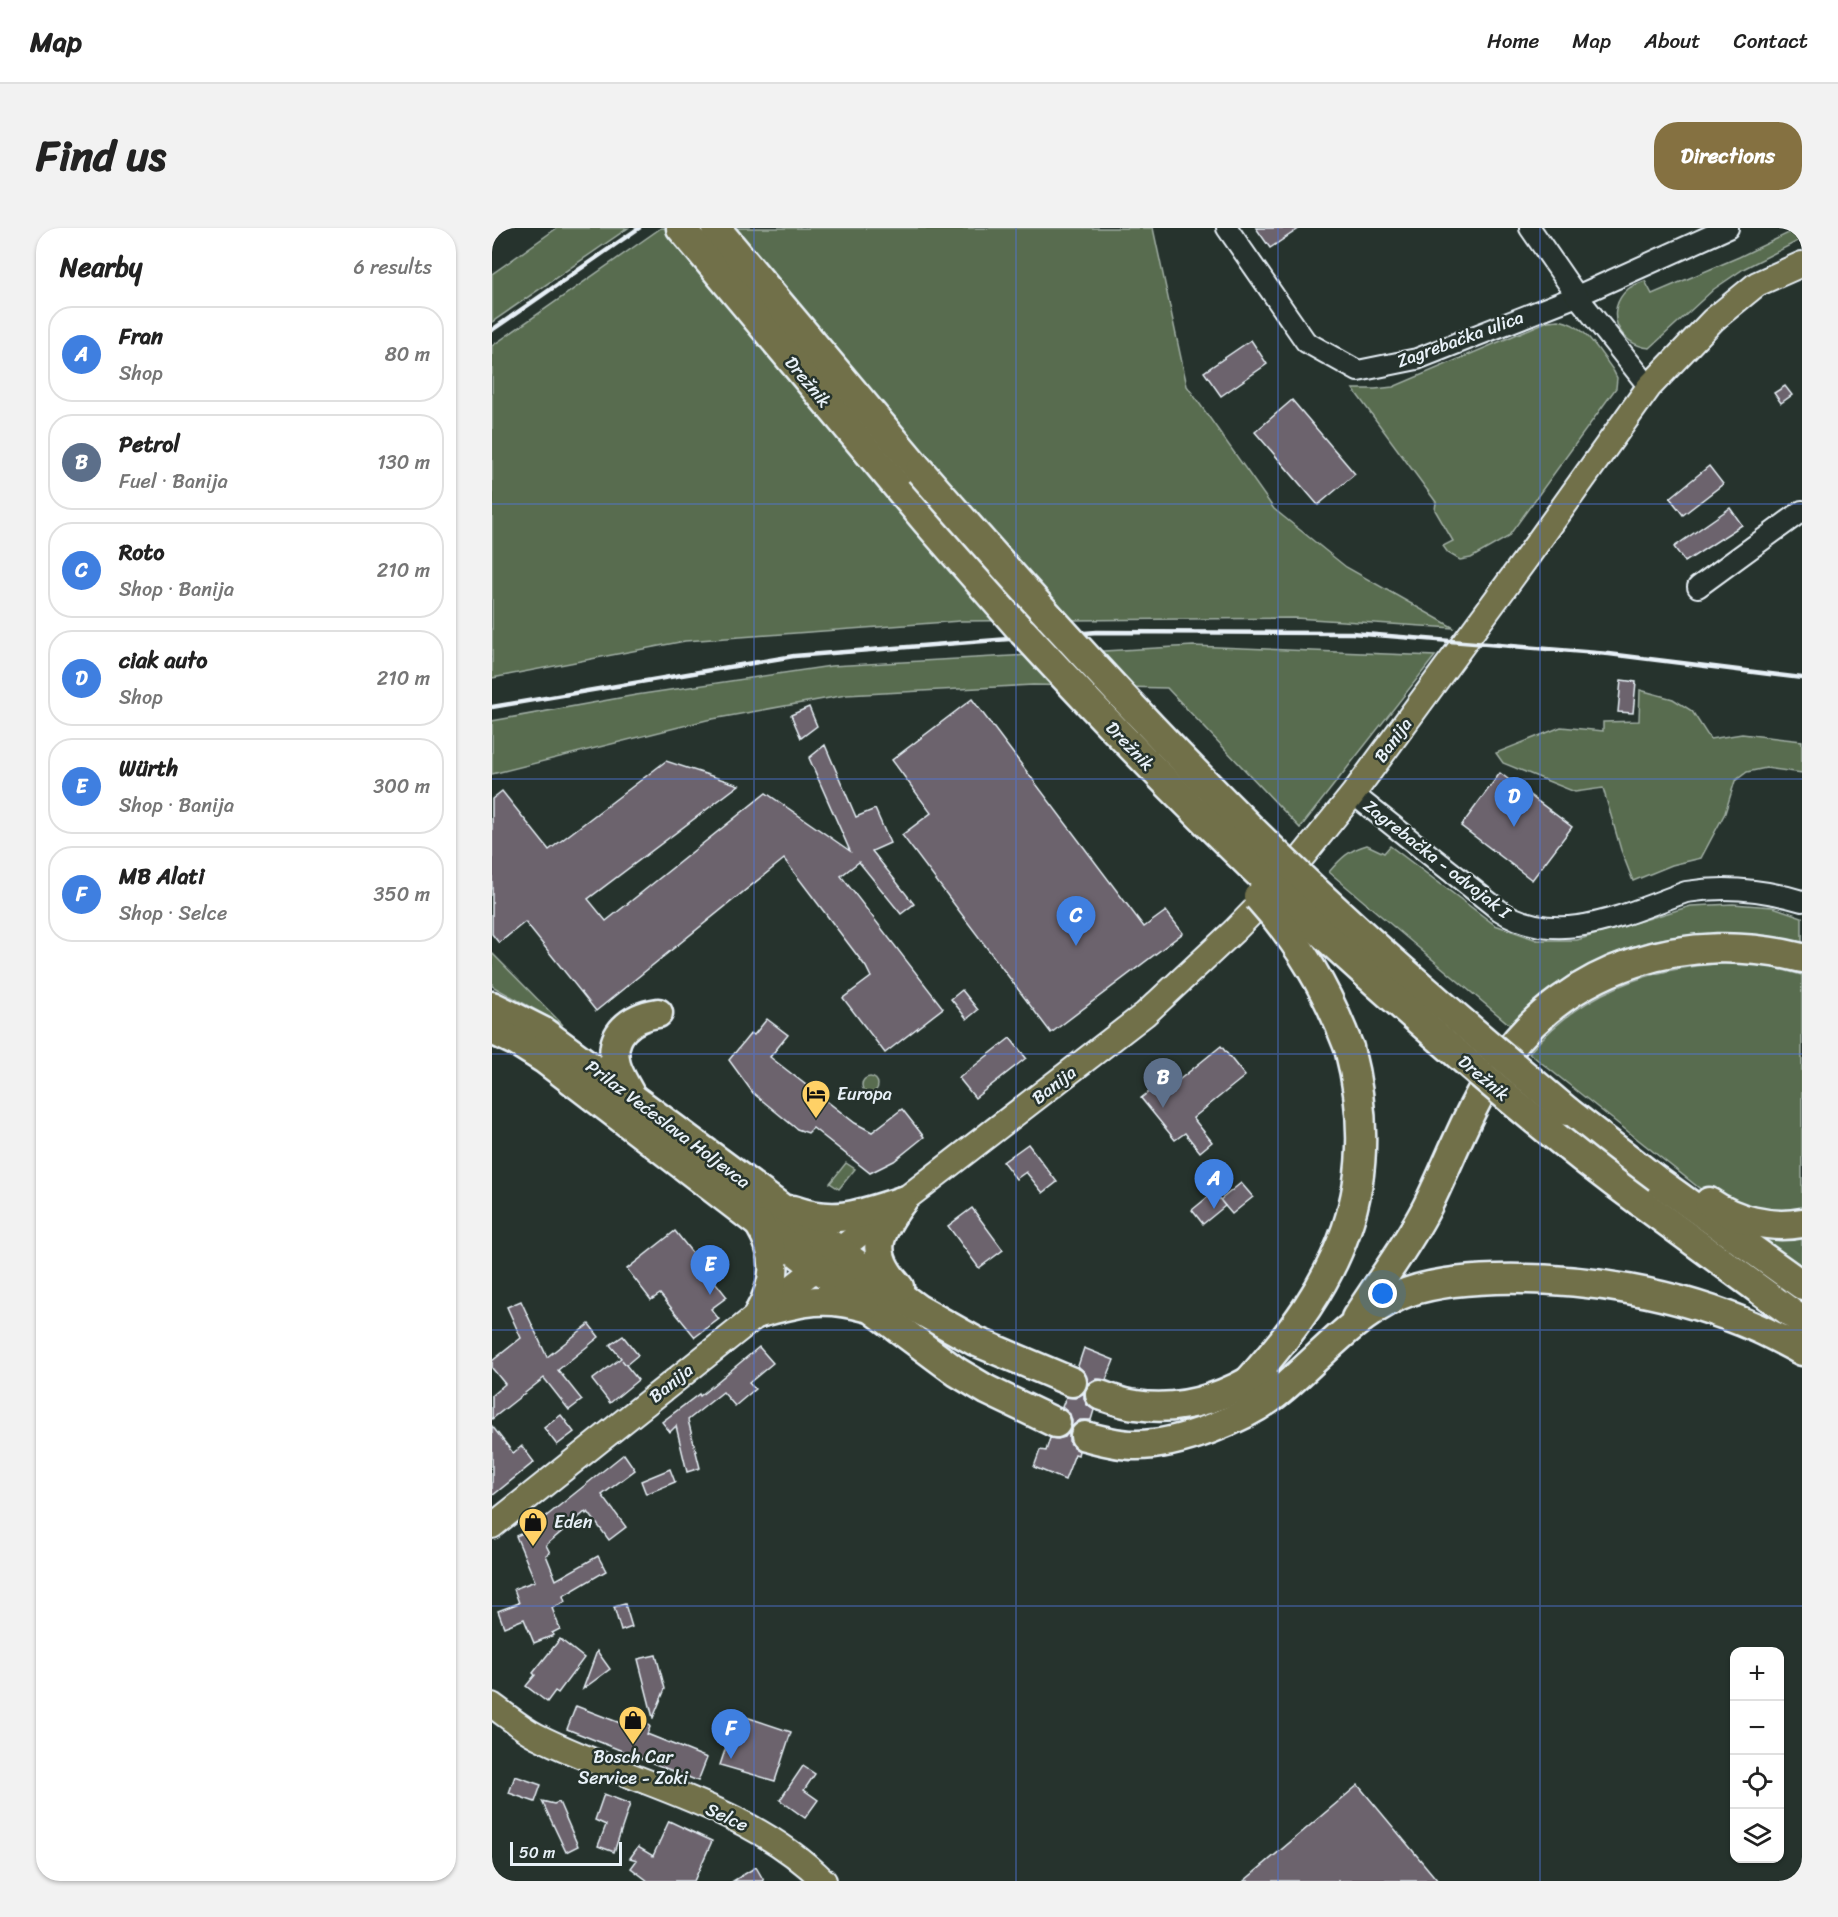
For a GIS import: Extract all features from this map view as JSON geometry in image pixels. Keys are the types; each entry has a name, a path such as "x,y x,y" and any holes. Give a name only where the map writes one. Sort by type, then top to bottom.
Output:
{"highway":[{"name":"Drežnik","path":"681,228 975,579 1159,776 1270,886 1385,991 1547,1131 1648,1191"},
{"name":"Drežnik","path":"716,228 898,446 1100,675 1220,798 1321,895 1470,1029 1567,1112 1648,1191"},
{"path":"1159,776 1164,794 1174,809 1254,892 1293,938 1320,981 1349,1048 1357,1077 1362,1117 1359,1184 1350,1221 1335,1259 1312,1300 1268,1360 1247,1383"},
{"path":"1350,1327 1386,1270 1405,1246 1426,1208 1471,1112 1501,1061 1521,1036 1558,1003 1578,989 1622,966 1676,952 1728,947 1774,951 1802,958"},
{"name":"Prilaz Većeslava Holjevca","path":"492,1006 542,1031 632,1098 767,1213 817,1268 957,1372 1056,1423"},
{"path":"632,1098 617,1067 615,1056 618,1038 628,1024 636,1018 658,1013"},
{"name":"Prilaz Većeslava Holjevca","path":"492,1030 544,1059 767,1213 839,1250 918,1309"},
{"path":"1648,1191 1680,1182 1713,1205 1736,1217 1764,1224 1790,1226 1802,1223"},
{"path":"1648,1191 1802,1285"},
{"path":"1648,1191 1802,1321"},
{"path":"759,1313 769,1296 773,1280 774,1265 768,1238 767,1213 807,1214 828,1219 864,1213 902,1201"},
{"path":"902,1201 881,1233 878,1250 891,1278 918,1309 975,1341 1072,1382"},
{"path":"1100,1395 1134,1405 1169,1406 1219,1396 1247,1383 1312,1338 1386,1270"},
{"path":"1085,1436 1135,1445 1197,1434 1231,1420 1279,1392 1350,1327 1377,1307 1400,1295 1426,1287 1473,1280 1535,1279 1582,1282 1641,1292 1699,1306 1758,1328 1802,1351"},
{"path":"759,1313 818,1300 844,1302 875,1310"}],"main road":[{"path":"1649,387 1713,320 1757,284 1802,264"},
{"name":"Banija","path":"492,1526 839,1250 1158,1003 1275,890 1353,794 1649,387"},
{"name":"Selce","path":"492,1705 535,1736 738,1820 806,1862 824,1881"}],"street":[{"name":"Zagrebačka ulica","path":"1227,228 1306,342 1358,371 1417,359 1577,296 1728,228"},
{"path":"1530,228 1577,296 1649,387"},
{"path":"1698,587 1802,511"},
{"name":"Zagrebačka - odvojak I","path":"1353,794 1499,910 1523,923 1539,927 1558,929 1584,926 1686,892 1699,890 1751,891 1802,901"}],"green space":[{"path":"557,228 628,228 492,322 492,274"},
{"path":"661,228 1153,228 1187,386 1274,509 1346,567 1454,628 1295,618 960,621 685,641 492,678 492,346"},
{"path":"1802,228 1802,239 1745,268 1714,289 1650,348 1639,346 1622,334 1616,317 1616,307 1620,298 1632,286 1645,281 1652,294 1739,257"},
{"path":"1559,320 1577,327 1590,339 1613,370 1617,378 1616,388 1508,537 1471,558 1460,560 1448,553 1443,546 1453,541 1435,510 1436,502 1353,389 1393,387 1548,321"},
{"path":"1193,646 1435,656 1300,828 1167,688 1033,685 846,695 707,720 492,774 492,721 636,695 831,666"},
{"path":"1640,690 1673,699 1692,711 1710,739 1742,734 1802,741 1802,773 1766,768 1747,772 1735,781 1725,813 1701,858 1672,865 1633,881 1621,850 1603,788 1575,792 1503,763 1496,753 1561,727 1603,731 1603,722 1639,721"},
{"path":"1367,845 1384,853 1390,846 1495,925 1537,940 1577,940 1691,906 1733,904 1773,907 1802,917 1802,944 1785,939 1747,934 1688,935 1651,941 1611,955 1572,976 1543,995 1510,1025 1329,872 1346,855"},
{"path":"492,953 563,1025 492,986"},
{"path":"1729,963 1767,966 1802,975 1802,1216 1786,1218 1708,1195 1529,1053 1550,1031 1572,1013 1619,986 1672,970"},
{"path":"867,1077 873,1077 878,1085 876,1091 867,1093 862,1088 862,1082"},
{"path":"846,1163 855,1169 839,1189 830,1183"},
{"path":"1741,1229 1802,1231 1802,1272"}],"building":[{"path":"1256,228 1300,228 1270,248"},
{"path":"1251,340 1267,364 1221,396 1204,372"},
{"path":"1785,386 1792,395 1781,403 1774,393"},
{"path":"1292,400 1355,474 1318,505 1255,432"},
{"path":"1709,466 1723,484 1683,515 1670,498"},
{"path":"1730,508 1742,525 1685,562 1674,547"},
{"path":"1621,680 1636,682 1633,713 1618,712"},
{"path":"972,699 1144,927 1166,911 1183,933 1051,1033 902,835 931,813 892,760"},
{"path":"809,707 817,726 801,738 791,715"},
{"path":"825,745 856,817 875,809 890,843 872,851 914,904 901,914 859,862 841,876 943,1008 885,1053 843,998 871,977 866,967 784,859 596,1011 525,922 499,943 492,934 492,799 502,791 549,850 666,761 739,785 588,899 606,921 766,793 850,851 809,758"},
{"path":"1500,773 1572,827 1532,880 1461,826"},
{"path":"962,990 978,1010 967,1019 951,999"},
{"path":"767,1019 788,1035 770,1057 855,1123 872,1132 902,1109 924,1137 894,1161 870,1173 813,1128 808,1133 797,1129 753,1093 729,1060 751,1033 754,1035"},
{"path":"1010,1038 1026,1058 975,1098 959,1078"},
{"path":"1221,1046 1245,1076 1193,1118 1212,1142 1200,1152 1185,1133 1175,1140 1141,1098 1163,1081 1169,1088"},
{"path":"1028,1144 1057,1182 1043,1193 1026,1172 1016,1179 1003,1162"},
{"path":"1241,1183 1253,1197 1232,1214 1220,1200"},
{"path":"1214,1192 1225,1206 1203,1224 1192,1210"},
{"path":"972,1208 1003,1250 979,1268 948,1226"},
{"path":"675,1231 727,1297 711,1309 719,1319 695,1337 660,1294 651,1300 627,1269"},
{"path":"521,1301 547,1357 589,1324 599,1337 558,1370 582,1400 569,1410 544,1378 492,1419 492,1395 505,1384 492,1368 492,1361 521,1338 507,1307"},
{"path":"623,1336 638,1355 626,1365 638,1380 610,1403 592,1380 621,1358 610,1345"},
{"path":"759,1347 773,1363 749,1383 755,1389 735,1406 723,1392 688,1420 700,1468 687,1472 676,1426 670,1432 662,1422 699,1394 700,1396"},
{"path":"1084,1348 1114,1360 1106,1380 1096,1379 1088,1384 1085,1373 1078,1366"},
{"path":"1084,1393 1087,1405 1094,1410 1091,1420 1080,1420 1071,1427 1070,1414 1062,1407 1066,1397 1075,1398"},
{"path":"561,1415 574,1432 557,1445 544,1428"},
{"path":"492,1426 513,1453 522,1446 534,1462 492,1496"},
{"path":"1069,1432 1069,1441 1079,1451 1078,1455 1075,1454 1065,1480 1034,1467 1040,1450 1046,1451 1050,1438 1065,1437"},
{"path":"624,1454 635,1470 602,1495 626,1527 609,1540 588,1512 586,1514 585,1512 546,1545 550,1553 546,1555 556,1580 598,1556 606,1571 563,1596 565,1602 552,1608 560,1629 552,1633 554,1635 534,1643 524,1619 504,1627 498,1611 519,1603 514,1589 535,1581 516,1536 542,1525 539,1522"},
{"path":"670,1469 675,1482 646,1494 641,1481"},
{"path":"625,1604 632,1627 621,1631 614,1607"},
{"path":"560,1639 584,1658 558,1693 555,1691 547,1702 526,1686 535,1675 533,1673"},
{"path":"597,1651 610,1669 583,1689"},
{"path":"656,1655 665,1689 653,1718 638,1659"},
{"path":"576,1706 633,1728 640,1712 650,1727 647,1734 707,1758 698,1781 567,1729"},
{"path":"737,1714 791,1732 775,1781 720,1765"},
{"path":"803,1766 815,1774 804,1790 818,1800 805,1818 780,1800"},
{"path":"515,1776 541,1785 535,1802 509,1793"},
{"path":"1358,1785 1438,1881 1244,1881"},
{"path":"604,1794 630,1804 614,1852 598,1846 606,1825 595,1820"},
{"path":"542,1801 554,1804 559,1802 578,1846 566,1852"},
{"path":"669,1821 712,1841 694,1881 648,1881 631,1868 637,1860 630,1858 638,1847 653,1856"},
{"path":"756,1867 764,1881 733,1881"}],"railway":[{"path":"492,330 639,228"},
{"path":"492,707 794,656 1097,632 1352,633 1609,654 1802,678"}],"place":[{"name":"ciak auto","path":"1514,827"},
{"name":"Roto","path":"1076,946"},
{"name":"Petrol","path":"1163,1108"},
{"name":"Europa","path":"816,1120"},
{"name":"Fran","path":"1214,1209"},
{"name":"Würth","path":"710,1295"},
{"name":"Eden","path":"533,1548"},
{"name":"Bosch Car Service - Zoki","path":"633,1746"},
{"name":"MB Alati","path":"731,1759"}]}
